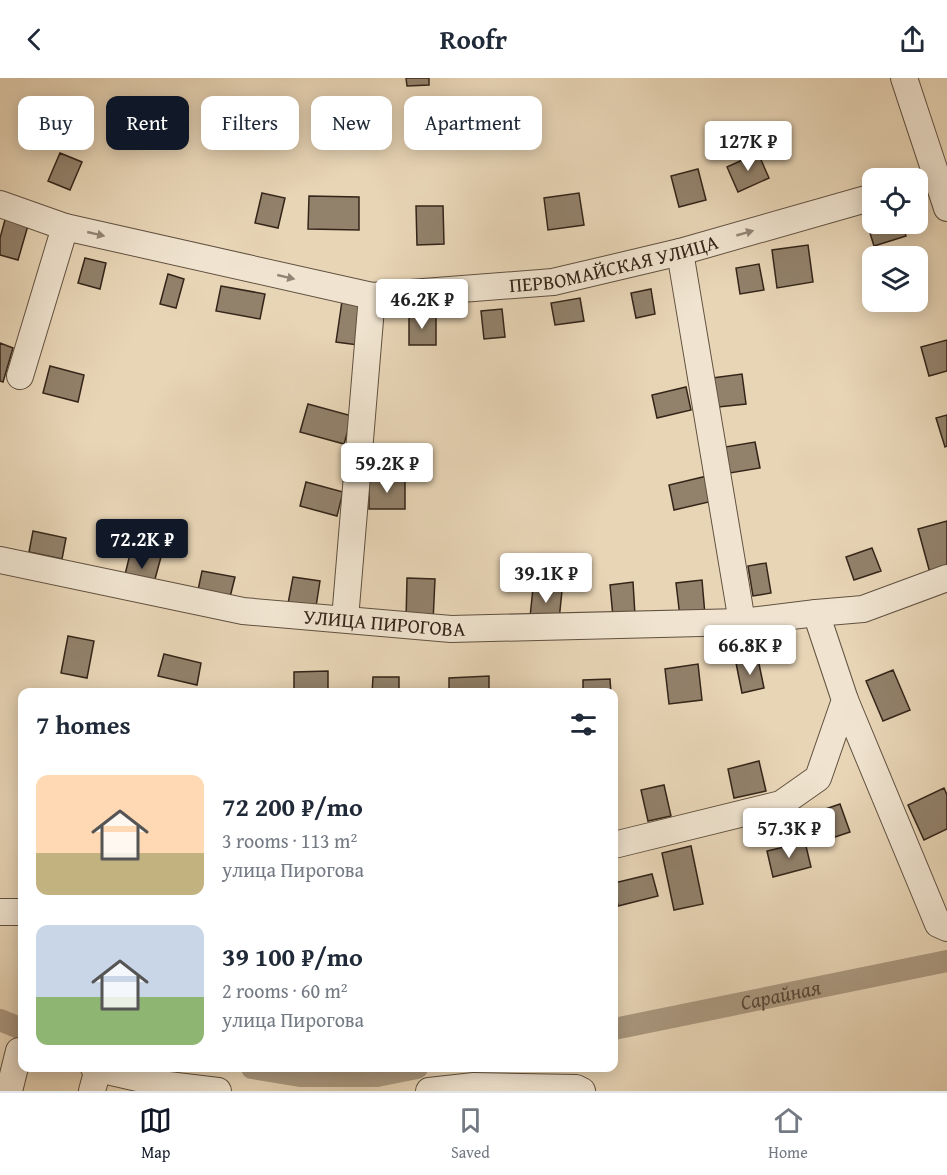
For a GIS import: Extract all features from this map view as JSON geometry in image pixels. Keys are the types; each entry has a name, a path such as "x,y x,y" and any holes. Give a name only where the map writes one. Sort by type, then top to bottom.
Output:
{"street":[{"path":"904,78 934,179 947,208"},
{"name":"ПЕРВОМАЙСКАЯ УЛИЦА","path":"0,204 65,227 372,296 553,282 680,252 862,200"},
{"path":"20,376 65,227"},
{"path":"680,252 742,622"},
{"path":"345,619 372,296"},
{"name":"УЛИЦА ПИРОГОВА","path":"0,560 243,611 451,629 742,622 863,609 947,578"},
{"path":"816,613 845,700 938,924 947,928"},
{"path":"618,844 781,804 818,778 845,700"},
{"path":"0,912 18,912"},
{"path":"9,1091 14,1050"},
{"path":"94,1076 177,1088 218,1091"},
{"path":"429,1091 474,1086 576,1088 582,1091"}],"building":[{"path":"406,78 429,78 429,85 407,86"},
{"path":"60,153 82,162 70,190 48,181"},
{"path":"758,153 769,178 738,192 727,167"},
{"path":"698,169 706,200 679,207 671,176"},
{"path":"262,193 285,198 278,228 255,223"},
{"path":"579,193 584,225 548,230 544,198"},
{"path":"309,196 359,197 359,230 308,229"},
{"path":"416,206 443,206 444,244 417,245"},
{"path":"6,216 29,222 18,260 0,255 0,238"},
{"path":"870,234 905,234 906,236 874,246"},
{"path":"808,245 813,282 777,288 772,250"},
{"path":"85,258 106,263 100,289 78,283"},
{"path":"759,264 764,290 740,294 736,268"},
{"path":"168,274 184,279 176,308 160,304"},
{"path":"221,286 265,294 260,319 216,311"},
{"path":"651,289 655,314 636,318 631,293"},
{"path":"580,298 584,321 555,325 551,303"},
{"path":"342,301 364,304 358,345 336,342"},
{"path":"502,309 505,337 484,339 481,311"},
{"path":"409,314 436,314 436,345 409,345"},
{"path":"947,340 947,371 929,376 921,347"},
{"path":"0,343 13,348 3,382 0,381"},
{"path":"50,366 84,375 78,402 43,393"},
{"path":"742,374 746,404 709,408 705,379"},
{"path":"686,387 691,410 657,418 652,395"},
{"path":"308,404 352,416 344,444 300,432"},
{"path":"947,415 947,446 945,447 936,418"},
{"path":"755,442 760,468 730,473 725,447"},
{"path":"707,476 713,501 674,510 669,485"},
{"path":"405,479 405,509 369,509 369,480"},
{"path":"306,482 343,492 337,516 300,506"},
{"path":"947,521 947,568 930,573 918,529"},
{"path":"33,531 66,538 62,559 29,552"},
{"path":"872,548 881,571 854,580 846,557"},
{"path":"131,550 161,557 152,590 123,583"},
{"path":"766,563 771,593 753,596 748,566"},
{"path":"202,571 235,577 230,597 198,590"},
{"path":"293,577 320,581 315,613 287,609"},
{"path":"407,578 435,579 433,622 406,621"},
{"path":"702,580 705,615 680,617 676,583"},
{"path":"633,582 635,615 613,617 610,585"},
{"path":"533,588 562,591 559,620 530,617"},
{"path":"68,636 94,641 87,678 61,673"},
{"path":"164,654 201,663 197,685 158,676"},
{"path":"758,659 764,688 742,693 736,663"},
{"path":"698,664 702,700 669,704 665,669"},
{"path":"893,670 910,710 883,721 866,681"},
{"path":"328,671 328,688 294,688 294,672"},
{"path":"489,676 489,688 449,688 449,678"},
{"path":"373,677 399,677 399,688 372,688"},
{"path":"610,679 611,688 583,688 583,680"},
{"path":"759,761 766,791 734,798 728,769"},
{"path":"664,785 671,816 648,821 641,790"},
{"path":"944,788 947,795 947,829 924,840 908,805"},
{"path":"840,804 850,832 820,842 811,814"},
{"path":"805,842 811,867 773,877 767,851"},
{"path":"691,846 703,904 674,910 662,853"},
{"path":"652,874 658,896 618,906 618,882"}],"waterway":[{"name":"Сарайная","path":"618,1028 947,961"},
{"name":"Сарайная","path":"0,1020 18,1027"},
{"name":"Сарайная","path":"276,1072 300,1076 377,1076 397,1072"}]}
